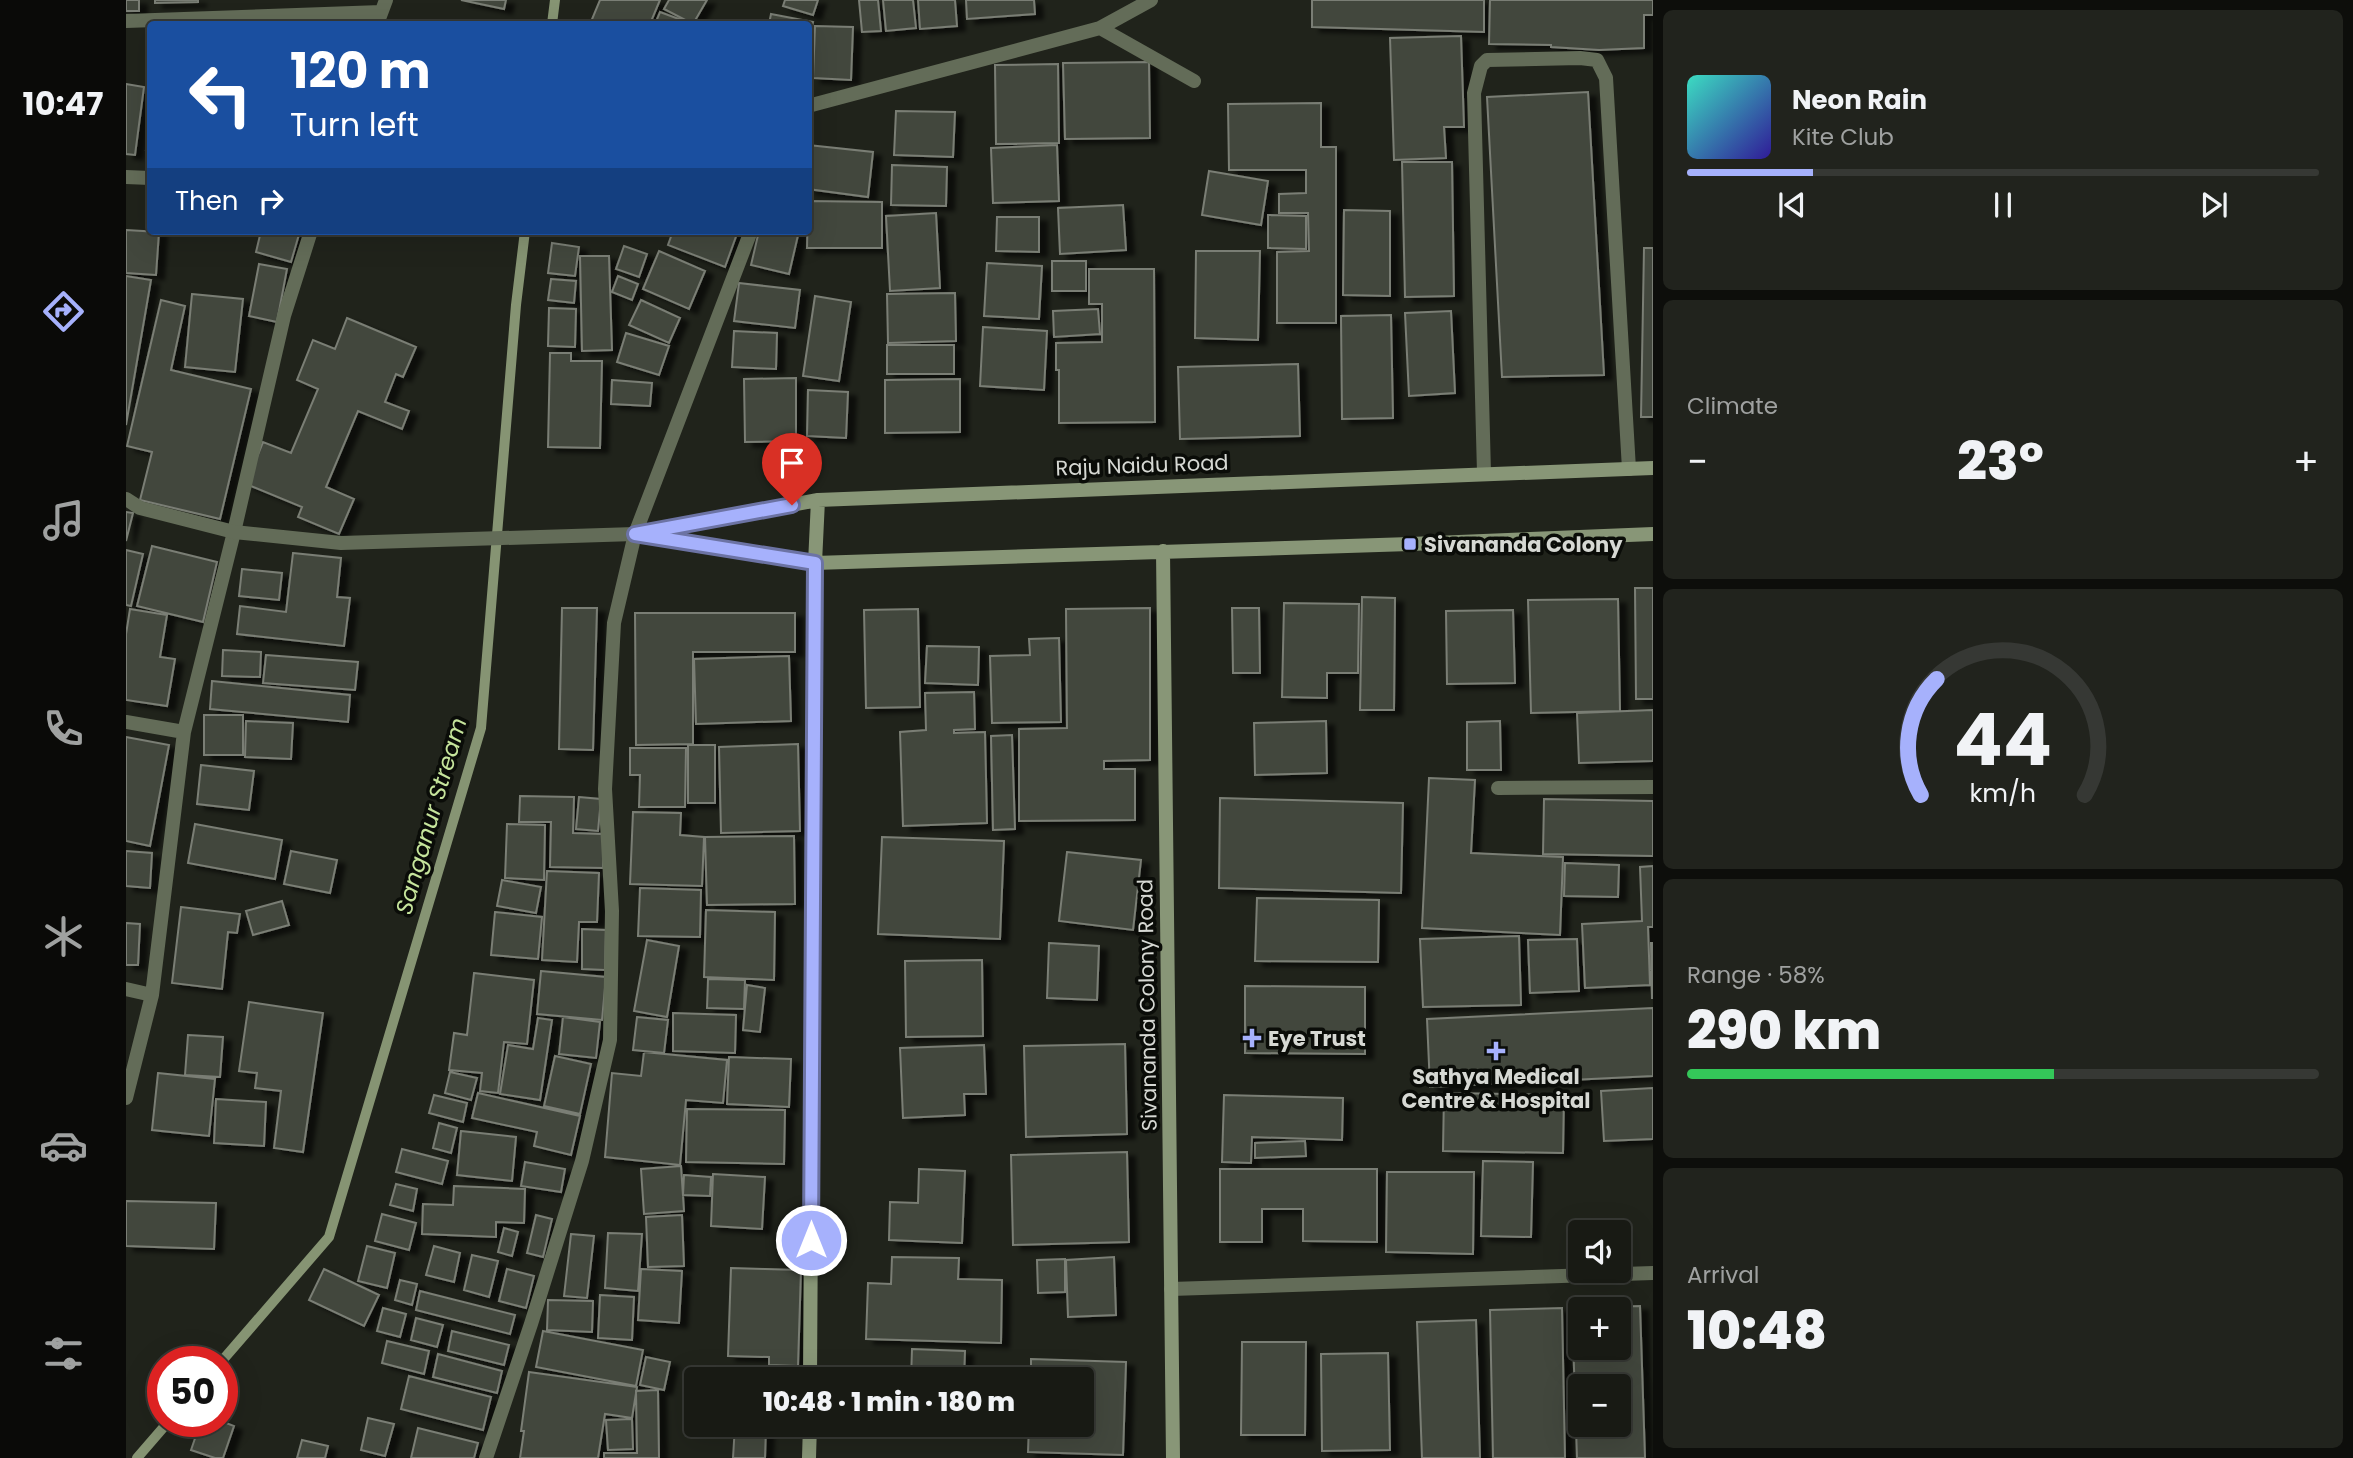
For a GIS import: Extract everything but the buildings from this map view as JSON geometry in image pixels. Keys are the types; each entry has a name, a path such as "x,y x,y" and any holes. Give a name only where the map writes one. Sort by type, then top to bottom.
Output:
{"main road":[{"name":"Raju Naidu Road","path":"635,534 818,500 1653,467"},
{"path":"810,1367 815,563 818,500"},
{"path":"635,534 815,563 1653,534"},
{"name":"Sivananda Colony Road","path":"1163,551 1173,1458"},
{"path":"809,1458 810,1437"}],"street":[{"path":"812,105 1100,28 1151,0"},
{"path":"126,21 381,12"},
{"path":"1100,28 1194,81"},
{"path":"1484,473 1474,93 1481,66 1487,60 1580,58 1597,61 1606,78 1629,468"},
{"path":"126,177 147,178"},
{"path":"126,1098 152,995 184,732 285,316 311,235"},
{"path":"486,1458 582,1161 610,1040 612,911 604,789 614,623 635,534 749,235"},
{"path":"126,499 140,508 234,532 341,543 635,534"},
{"path":"126,722 184,732"},
{"path":"1498,788 1653,787"},
{"path":"126,989 152,995"},
{"path":"1171,1289 1653,1273"}],"waterway":[{"name":"Sanganur Stream","path":"552,21 555,0"},
{"name":"Sanganur Stream","path":"235,1346 329,1237 481,728 516,305 525,235"},
{"name":"Sanganur Stream","path":"137,1458 155,1437"}],"place":[{"name":"Sivananda Colony","path":"1410,544"},
{"name":"Eye Trust","path":"1252,1038"},
{"name":"Sathya Medical Centre & Hospital","path":"1496,1051"}],"route":[{"path":"792,505 635,534 815,563 811,1240"}]}
